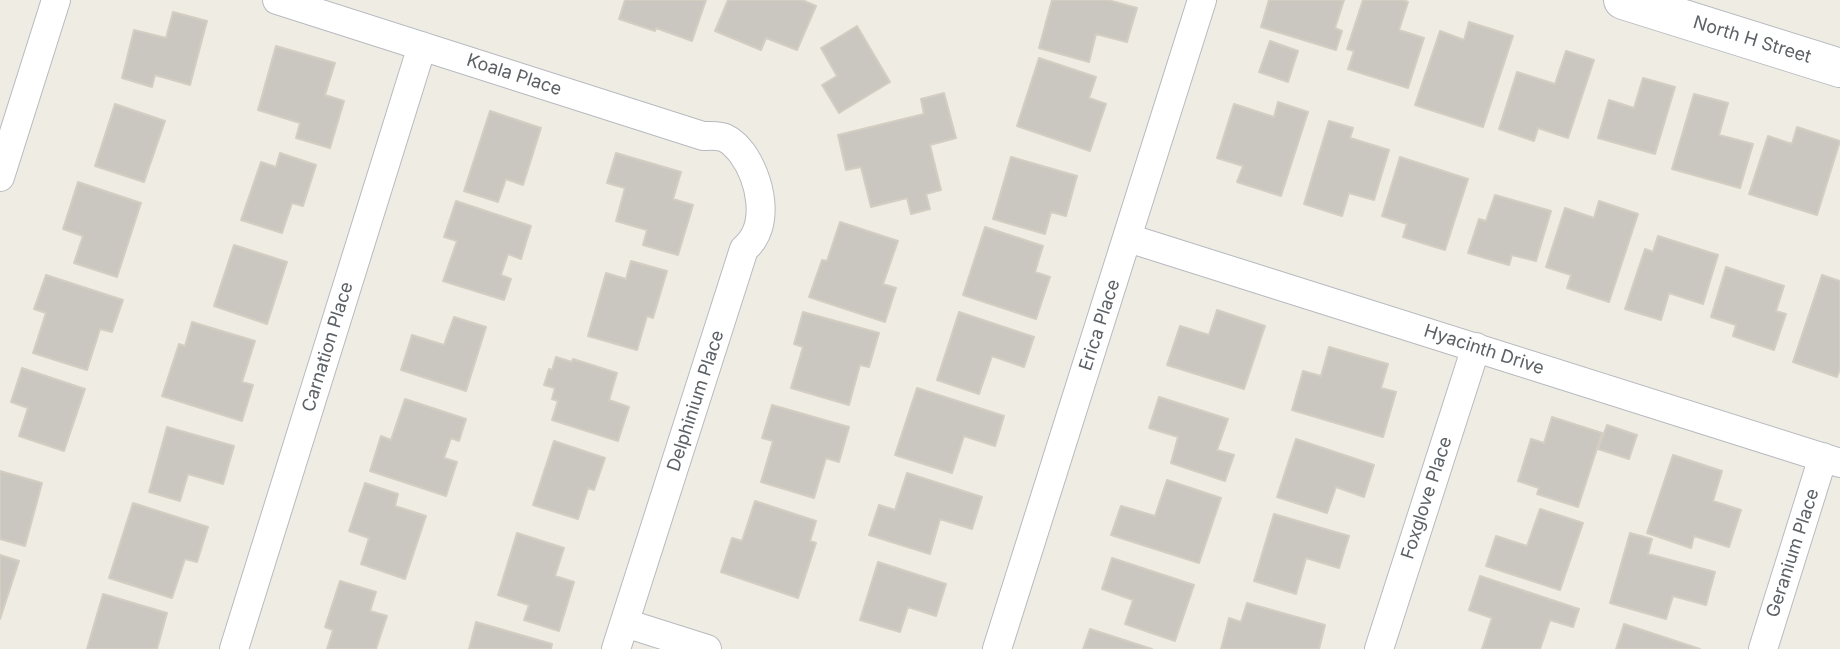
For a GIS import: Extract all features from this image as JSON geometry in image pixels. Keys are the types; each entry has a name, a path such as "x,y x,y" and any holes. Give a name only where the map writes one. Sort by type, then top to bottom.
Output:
{"street":[{"path":"0,177 56,0"},
{"name":"Koala Place","path":"277,0 703,135 724,137 735,144 744,156"},
{"name":"Erica Place","path":"997,649 1202,0"},
{"name":"North H Street","path":"1623,0 1840,68"},
{"name":"Carnation Place","path":"234,649 422,46"},
{"name":"Delphinium Place","path":"621,636 744,249 751,243 759,225 761,204 751,166 744,156"},
{"name":"Hyacinth Drive","path":"1128,238 1832,460"},
{"name":"Foxglove Place","path":"1379,649 1476,347"},
{"name":"Geranium Place","path":"1763,649 1832,460"},
{"path":"621,636 707,649"}],"building":[{"path":"625,0 706,0 692,41 619,19"},
{"path":"728,0 802,0 816,6 797,50 766,38 761,50 715,31"},
{"path":"1052,0 1108,0 1137,8 1127,42 1096,34 1089,62 1039,48"},
{"path":"1269,0 1344,0 1335,28 1342,31 1336,50 1261,27"},
{"path":"1363,0 1408,2 1399,30 1424,38 1408,88 1348,69 1354,51 1347,49"},
{"path":"173,12 207,21 190,85 155,75 152,87 122,78 134,30 166,38"},
{"path":"1469,22 1513,36 1483,127 1415,105 1440,31 1464,40"},
{"path":"857,26 890,82 839,113 822,85 837,76 821,48"},
{"path":"1270,41 1298,51 1288,82 1259,72"},
{"path":"276,46 335,63 325,95 344,101 330,148 296,138 300,123 258,110"},
{"path":"1566,51 1594,60 1568,138 1538,128 1534,141 1499,129 1517,72 1555,84"},
{"path":"1039,58 1096,77 1089,98 1106,104 1090,151 1017,126"},
{"path":"1643,78 1675,87 1655,154 1598,138 1609,100 1634,108"},
{"path":"944,93 956,138 930,145 941,190 926,194 930,209 911,214 907,198 871,207 861,167 846,170 838,135 924,114 921,99"},
{"path":"1694,94 1728,103 1719,135 1753,144 1740,188 1672,169"},
{"path":"1278,102 1308,112 1281,196 1237,182 1243,166 1217,158 1234,104 1274,117"},
{"path":"115,104 165,121 144,182 95,166"},
{"path":"490,111 541,128 523,185 506,179 498,202 464,191"},
{"path":"1329,121 1353,128 1350,138 1389,150 1374,200 1349,193 1342,216 1304,204"},
{"path":"1797,127 1840,141 1817,215 1749,194 1768,136 1792,144"},
{"path":"280,153 316,165 303,206 292,203 282,233 241,220 261,162 276,167"},
{"path":"616,153 681,172 673,199 693,205 678,255 643,245 647,230 616,221 625,188 607,183"},
{"path":"1011,157 1077,176 1066,216 1051,212 1045,234 993,219"},
{"path":"1400,157 1468,179 1445,250 1403,237 1407,224 1382,216"},
{"path":"78,182 141,203 117,277 74,263 83,236 63,229"},
{"path":"1495,195 1551,211 1536,261 1512,255 1509,265 1468,253 1479,219 1486,221"},
{"path":"456,201 531,226 521,259 508,254 501,275 511,279 504,300 443,281 457,241 444,237"},
{"path":"1599,201 1638,214 1609,302 1567,288 1571,275 1546,267 1565,208 1594,218"},
{"path":"840,222 898,241 883,284 896,288 885,322 809,297 822,260 827,261"},
{"path":"985,227 1043,246 1035,272 1050,277 1036,319 963,295"},
{"path":"1658,236 1718,255 1703,304 1669,293 1661,320 1625,309 1645,249 1653,252"},
{"path":"234,245 287,262 267,324 214,306"},
{"path":"631,261 667,271 653,318 647,316 637,350 588,336 606,273 626,279"},
{"path":"1726,267 1784,286 1776,311 1786,314 1774,350 1733,336 1736,325 1711,317"},
{"path":"46,275 123,300 112,332 100,329 87,370 33,353 46,313 34,309"},
{"path":"1822,275 1840,281 1840,369 1837,377 1793,362"},
{"path":"1217,310 1265,326 1244,389 1167,365 1180,326 1209,335"},
{"path":"803,312 879,333 869,367 860,365 849,405 791,388 803,347 794,344"},
{"path":"959,312 1034,337 1024,367 992,356 979,394 937,380"},
{"path":"454,317 486,327 466,391 401,370 412,335 444,345"},
{"path":"192,322 255,341 242,382 253,385 242,421 162,396 179,344 185,346"},
{"path":"1329,347 1388,364 1381,388 1396,392 1383,437 1292,410 1303,371 1321,376"},
{"path":"556,357 572,362 573,359 617,373 609,400 629,407 618,441 552,420 558,401 552,399 555,388 544,385"},
{"path":"22,368 85,389 64,451 19,436 28,408 11,402"},
{"path":"917,388 1004,416 995,446 964,436 952,473 895,455"},
{"path":"1159,397 1228,419 1217,450 1234,455 1225,481 1171,463 1178,437 1149,428"},
{"path":"405,399 466,419 459,441 451,438 444,458 457,462 446,496 370,471 381,436 391,440"},
{"path":"772,405 849,427 839,462 826,458 814,498 761,482 773,441 762,438"},
{"path":"1552,417 1602,433 1578,507 1537,494 1539,488 1518,481 1531,439 1544,443"},
{"path":"1607,425 1637,435 1629,459 1598,449"},
{"path":"167,427 234,446 223,484 188,474 180,501 149,492"},
{"path":"1296,439 1374,465 1364,497 1336,487 1327,513 1277,497"},
{"path":"554,441 605,458 594,490 588,488 578,519 533,505"},
{"path":"1673,455 1722,471 1713,501 1741,510 1729,547 1694,536 1691,548 1647,533"},
{"path":"0,471 42,483 25,546 0,539"},
{"path":"907,473 982,497 972,529 940,519 930,554 869,535 879,505 895,510"},
{"path":"1167,480 1221,498 1199,563 1111,535 1121,506 1155,516"},
{"path":"365,483 398,494 395,506 426,516 405,579 361,564 369,538 349,531"},
{"path":"755,501 816,521 810,541 816,543 798,598 721,572 732,538 742,541"},
{"path":"133,503 208,527 197,562 185,559 172,598 109,578"},
{"path":"1540,509 1583,523 1560,590 1486,566 1496,536 1527,546"},
{"path":"1274,514 1349,536 1339,568 1306,558 1296,594 1254,581"},
{"path":"517,533 564,548 555,576 574,582 559,631 524,620 529,605 498,595"},
{"path":"1630,533 1652,539 1648,554 1715,572 1706,605 1673,596 1666,619 1610,603"},
{"path":"0,555 19,561 0,619"},
{"path":"1112,558 1194,585 1175,641 1125,624 1133,600 1102,589"},
{"path":"878,562 946,584 936,616 908,607 900,632 860,620"},
{"path":"1480,576 1579,609 1573,627 1550,620 1540,649 1482,649 1492,618 1469,610"},
{"path":"340,581 376,592 370,611 387,616 376,649 327,649 333,630 325,627"},
{"path":"103,594 167,613 157,649 87,649"},
{"path":"1247,603 1325,625 1319,649 1221,649 1229,618 1241,622"},
{"path":"476,622 552,644 551,649 469,649"},
{"path":"1624,624 1700,649 1616,649"},
{"path":"1090,629 1152,649 1083,649"}]}
